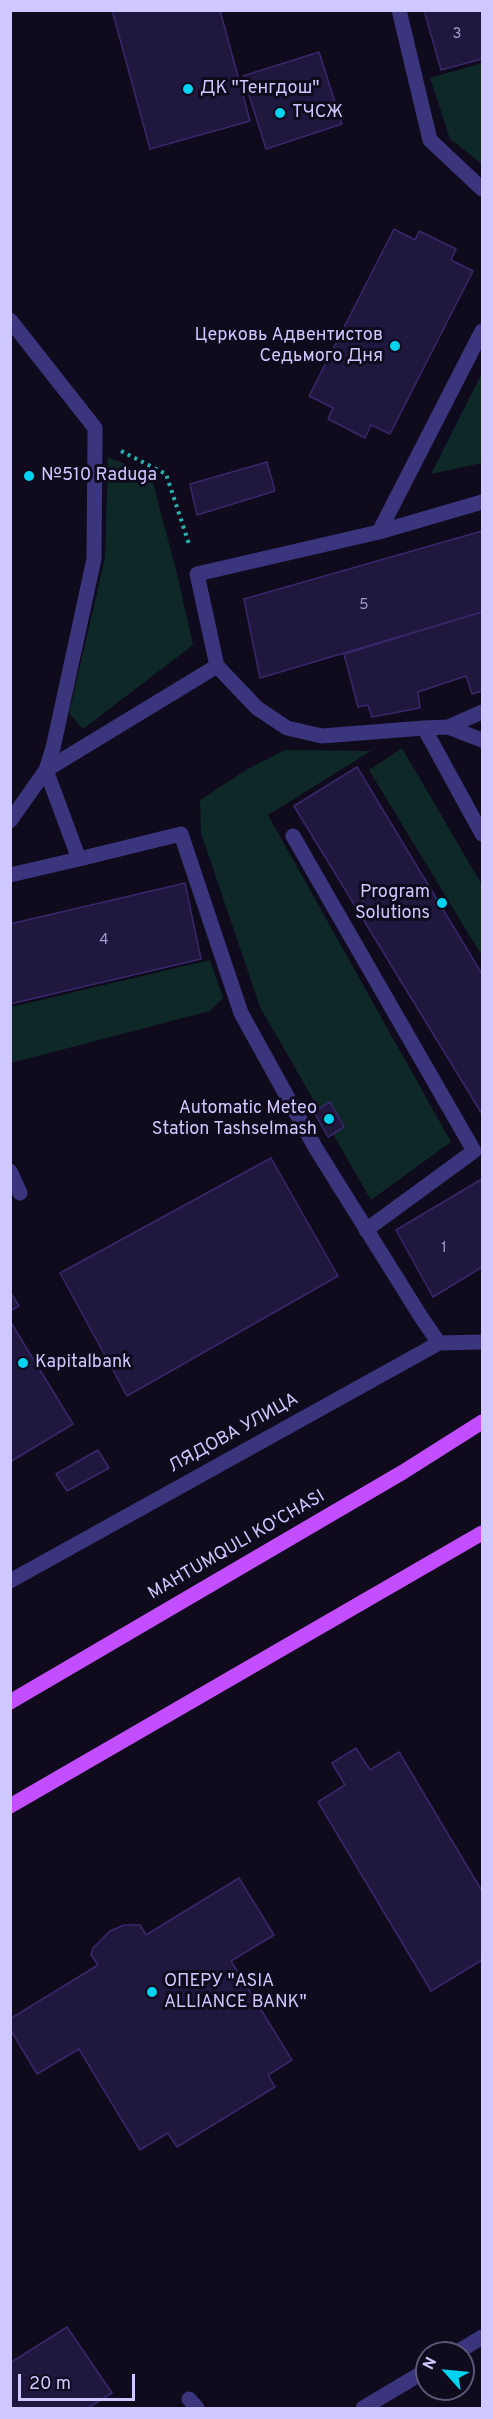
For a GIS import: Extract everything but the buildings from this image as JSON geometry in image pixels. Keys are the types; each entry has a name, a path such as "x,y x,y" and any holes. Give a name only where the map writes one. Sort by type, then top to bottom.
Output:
{"main road":[{"name":"MAHTUMQULI KO'CHASI","path":"10,1702 403,1472 483,1422"},
{"path":"10,1806 483,1533"}],"lane":[{"path":"399,10 430,140 483,189"},
{"path":"10,320 95,428 94,559 55,737 45,770 10,821"},
{"path":"379,532 483,331"},
{"path":"483,502 379,532 197,574 217,666 257,708 287,728 322,736 448,727 483,712"},
{"path":"45,770 217,666"},
{"path":"448,727 483,740"},
{"path":"424,728 483,834"},
{"path":"45,770 79,859"},
{"path":"10,875 181,834 242,1013 315,1147 420,1317 439,1343"},
{"path":"293,836 474,1151 366,1230"},
{"path":"10,1171 20,1193"},
{"name":"ЛЯДОВА УЛИЦА","path":"10,1581 439,1343 483,1342"},
{"path":"363,2409 415,2377"}],"path":[{"path":"95,437 166,474 186,528"}],"green space":[{"path":"482,63 482,164 450,139 430,78"},
{"path":"482,373 482,463 431,474"},
{"path":"108,457 151,475 193,645 83,729 69,713 105,558"},
{"path":"402,748 482,885 482,956 369,770"},
{"path":"285,750 371,751 268,815 451,1142 371,1200 260,1007 201,833 200,800 249,768"},
{"path":"210,960 223,998 210,1011 11,1063 11,1007"}],"place":[{"name":"ДК \"Тенгдош\"","path":"188,89"},
{"name":"ТЧСЖ","path":"280,113"},
{"name":"Церковь Адвентистов Седьмого Дня","path":"395,346"},
{"name":"№510 Raduga","path":"29,476"},
{"name":"Program Solutions","path":"442,903"},
{"name":"Automatic Meteo Station Tashselmash","path":"329,1119"},
{"name":"Kapitalbank","path":"23,1363"},
{"name":"ОПЕРУ \"ASIA ALLIANCE BANK\"","path":"152,1992"}]}
